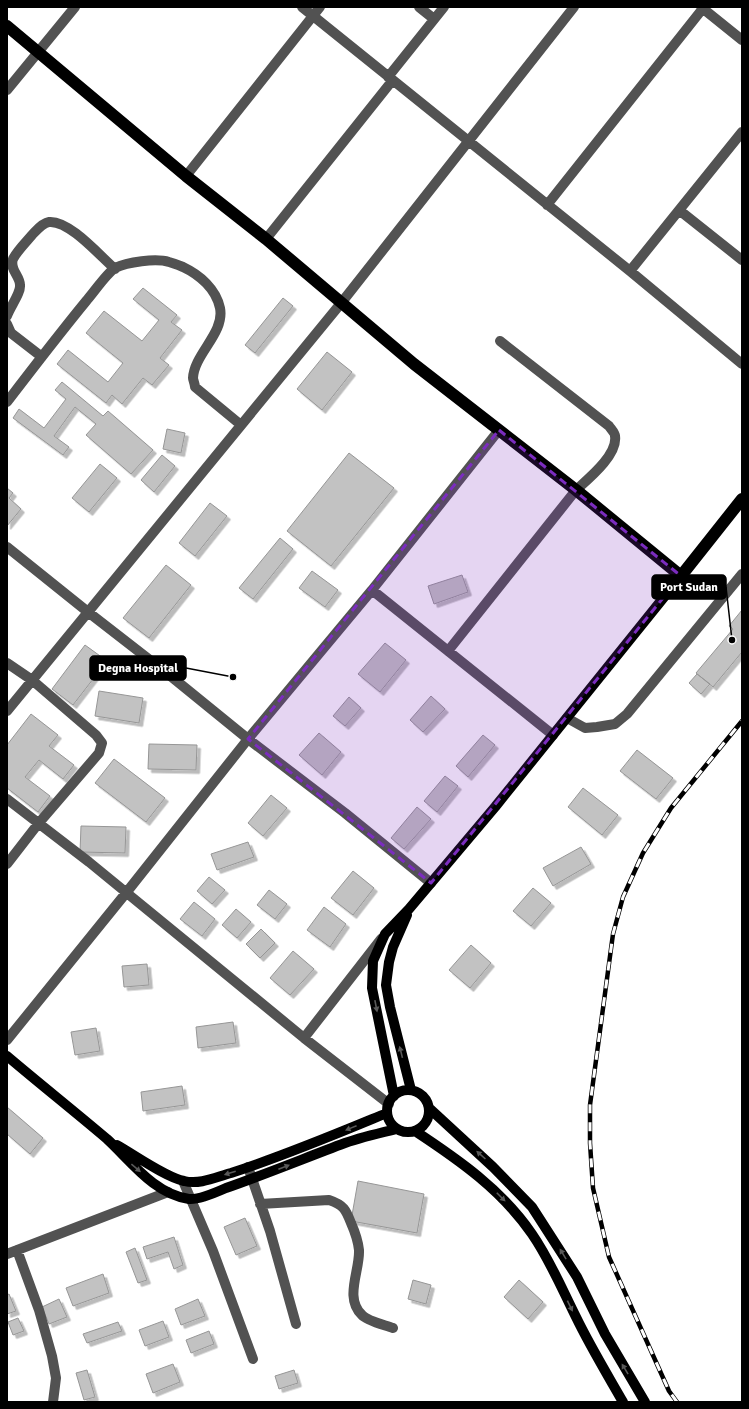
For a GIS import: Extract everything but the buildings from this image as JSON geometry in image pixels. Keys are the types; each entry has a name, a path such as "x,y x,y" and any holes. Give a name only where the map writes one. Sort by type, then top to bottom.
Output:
{"highway":[{"path":"7,26 39,51 186,176 266,239 342,302 414,364 576,490 681,576 742,499"}],"main road":[{"path":"108,1141 136,1155 163,1172 183,1181 194,1183 248,1168 390,1104 402,1091 411,1090 420,1093 426,1099 429,1108 428,1118 423,1126 415,1131 406,1132 397,1128 390,1122 390,1104 372,988 373,961 385,934 432,884 681,576"},
{"path":"409,909 393,947 389,962 386,985 390,1007 411,1090"},
{"path":"372,988 386,985"},
{"path":"7,1056 108,1141 155,1184 168,1192 190,1199 252,1179 347,1142 397,1128"},
{"path":"429,1108 493,1166 532,1206 577,1277 605,1334 645,1402"},
{"path":"415,1131 446,1151 484,1180 525,1224 546,1256 587,1339 623,1402"}],"street":[{"path":"7,90 75,7"},
{"path":"302,7 630,271 742,364"},
{"path":"186,176 320,7"},
{"path":"419,7 434,19"},
{"path":"266,239 444,7"},
{"path":"7,711 342,302 574,7"},
{"path":"547,205 702,8 742,40"},
{"path":"630,271 742,132"},
{"path":"679,210 742,260"},
{"path":"7,316 19,291 20,285 12,267 13,260 24,244 47,222 56,223 73,230 115,268"},
{"path":"7,402 101,283 115,268 129,264 151,261 168,261 192,272 207,284 216,297 220,309 220,320 197,366 193,378 195,387 241,425"},
{"path":"7,324 12,333 42,357"},
{"path":"448,651 576,490 598,469 613,450 615,442 615,434 609,426 500,341"},
{"path":"7,1040 248,739 372,590 499,430"},
{"path":"7,547 248,739 345,813 432,884"},
{"path":"567,718 586,728 615,724 627,714 742,574"},
{"path":"372,590 553,735"},
{"path":"7,663 32,680 96,735 102,743 99,753 38,824 7,864"},
{"path":"7,799 89,862 304,1038 390,1104"},
{"path":"304,1038 385,934"},
{"path":"248,1168 270,1231 296,1324"},
{"path":"183,1181 213,1250 252,1359"},
{"path":"7,1254 168,1192"},
{"path":"260,1204 329,1200 338,1203 344,1208 356,1235 359,1250 353,1291 354,1302 357,1309 363,1316 393,1328"},
{"path":"17,1250 52,1356 56,1378 53,1402"}],"highlighted area":[{"path":"499,430 681,576 431,883 248,739"}],"railway":[{"path":"677,1402 669,1391 609,1257 593,1188 590,1143 590,1105 613,934 623,897 643,853 671,808 742,721"}],"place":[{"name":"Port Sudan","path":"732,640"},
{"name":"Degna Hospital","path":"233,677"}]}
